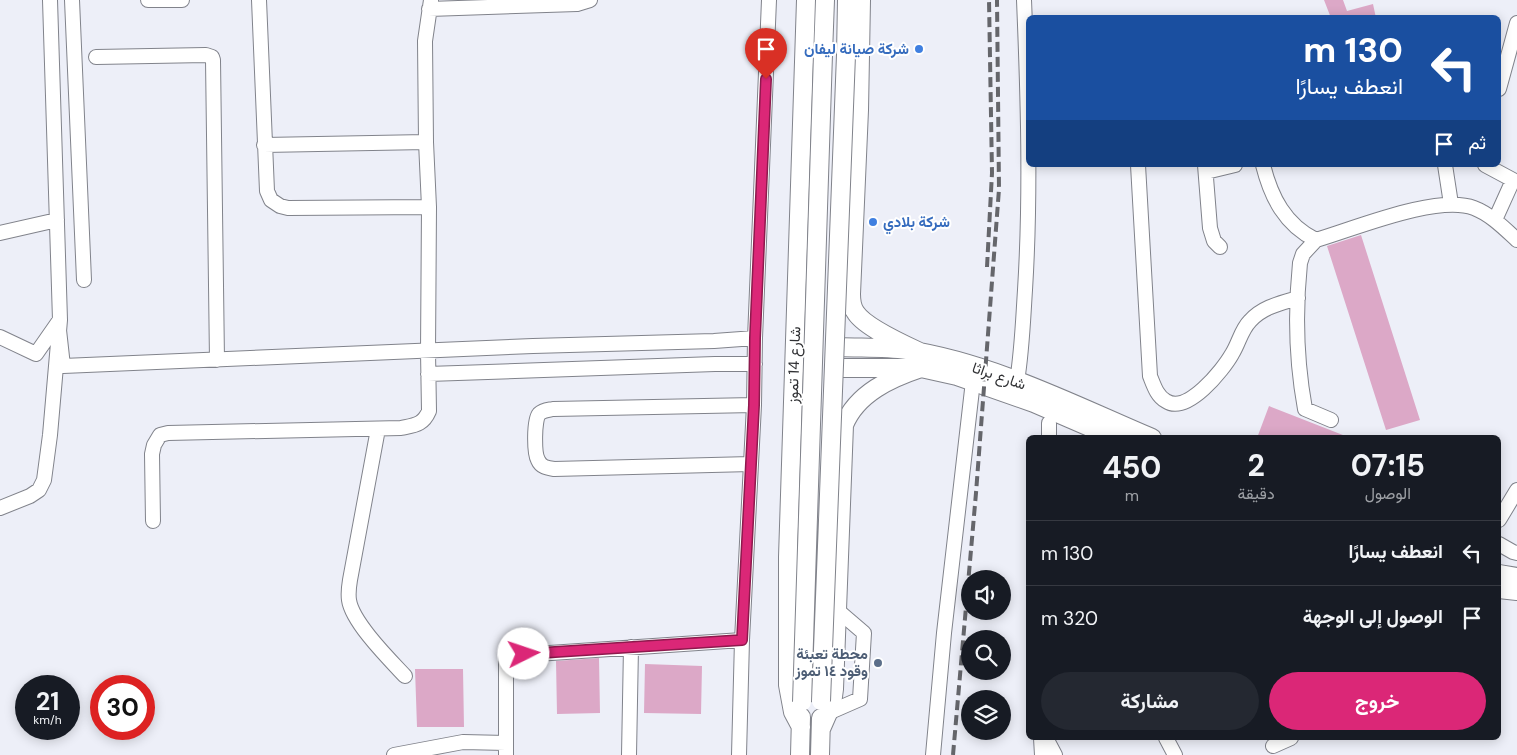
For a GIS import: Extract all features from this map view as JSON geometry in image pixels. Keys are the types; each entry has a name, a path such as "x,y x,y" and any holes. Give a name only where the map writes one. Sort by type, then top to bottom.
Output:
{"main road":[{"name":"شارع 14 تموز","path":"801,727 793,712 788,685 788,557 802,368 806,0"},
{"name":"شارع 14 تموز","path":"800,755 825,0"},
{"path":"820,755 824,714 847,0"},
{"path":"824,714 832,704 834,689 844,425 852,411 864,397 921,360 868,324 856,314 852,305 861,0"},
{"name":"شارع براثا","path":"839,347 905,350 921,360 1034,403 1108,435"},
{"name":"شارع براثا","path":"838,368 921,360 1018,381 1145,435"},
{"path":"1501,574 1517,577"},
{"path":"1501,589 1517,591"}],"street":[{"path":"50,0 60,325 64,366 755,338"},
{"path":"72,0 84,280"},
{"path":"148,0 182,0"},
{"path":"259,0 264,145 267,191 271,200 280,206 288,208 429,206"},
{"path":"153,521 152,454 154,445 160,436 168,433 401,428 416,425 425,420 429,411 429,206 425,41 430,5 577,4 590,0"},
{"path":"738,755 754,405 769,0"},
{"path":"1024,0 1026,73"},
{"path":"1501,82 1517,24"},
{"path":"96,56 212,57 217,360"},
{"path":"264,145 426,142"},
{"path":"1018,381 1021,361 1028,240 1027,167"},
{"path":"1138,167 1150,376 1159,396 1168,403 1178,404 1196,396 1222,368 1251,320 1265,309 1298,298"},
{"path":"1264,167 1275,200 1290,223 1316,240"},
{"path":"1450,167 1451,204"},
{"path":"1490,167 1515,177 1495,220"},
{"path":"1206,168 1210,228 1214,241 1220,247"},
{"path":"1331,420 1305,409 1296,332 1300,263 1303,254 1316,240 1387,216 1451,204 1473,207 1495,220 1517,240"},
{"path":"0,233 57,220"},
{"path":"0,337 36,354 60,325"},
{"path":"0,508 30,496 39,490 44,480 60,325"},
{"path":"533,346 535,370"},
{"path":"428,374 755,364"},
{"path":"933,755 944,633 973,381"},
{"path":"751,464 545,468 538,462 535,453 536,421 539,414 544,410 554,409 754,405"},
{"path":"1049,423 1049,435"},
{"path":"378,429 348,600 363,628 405,676"},
{"path":"1501,517 1517,490"},
{"path":"1501,545 1517,553"},
{"path":"824,714 860,699 864,633 836,609"},
{"path":"394,755 463,742 506,749 506,656 742,640"},
{"path":"630,755 631,647"},
{"path":"1040,740 1042,755"},
{"path":"1047,740 1055,755"},
{"path":"1167,740 1175,755"},
{"path":"1273,746 1286,740"}],"building":[{"path":"1324,0 1343,0 1347,11 1373,4 1375,15 1330,15"},
{"path":"1361,235 1420,420 1386,430 1327,246"},
{"path":"1269,406 1343,435 1258,435"},
{"path":"599,658 600,713 557,714 556,661"},
{"path":"645,664 702,666 701,714 644,713"},
{"path":"415,669 463,669 464,727 417,727"}],"railway":[{"path":"987,267 992,173 989,0"},
{"path":"953,755 976,493 999,189 997,0"}],"place":[{"name":"شركة صيانة ليفان","path":"919,49"},
{"name":"شركة بلادي","path":"873,222"},
{"name":"محطة تعبئة وقود ١٤ تموز","path":"878,663"}],"route":[{"path":"524,654 742,640 754,405 766,79"}]}
